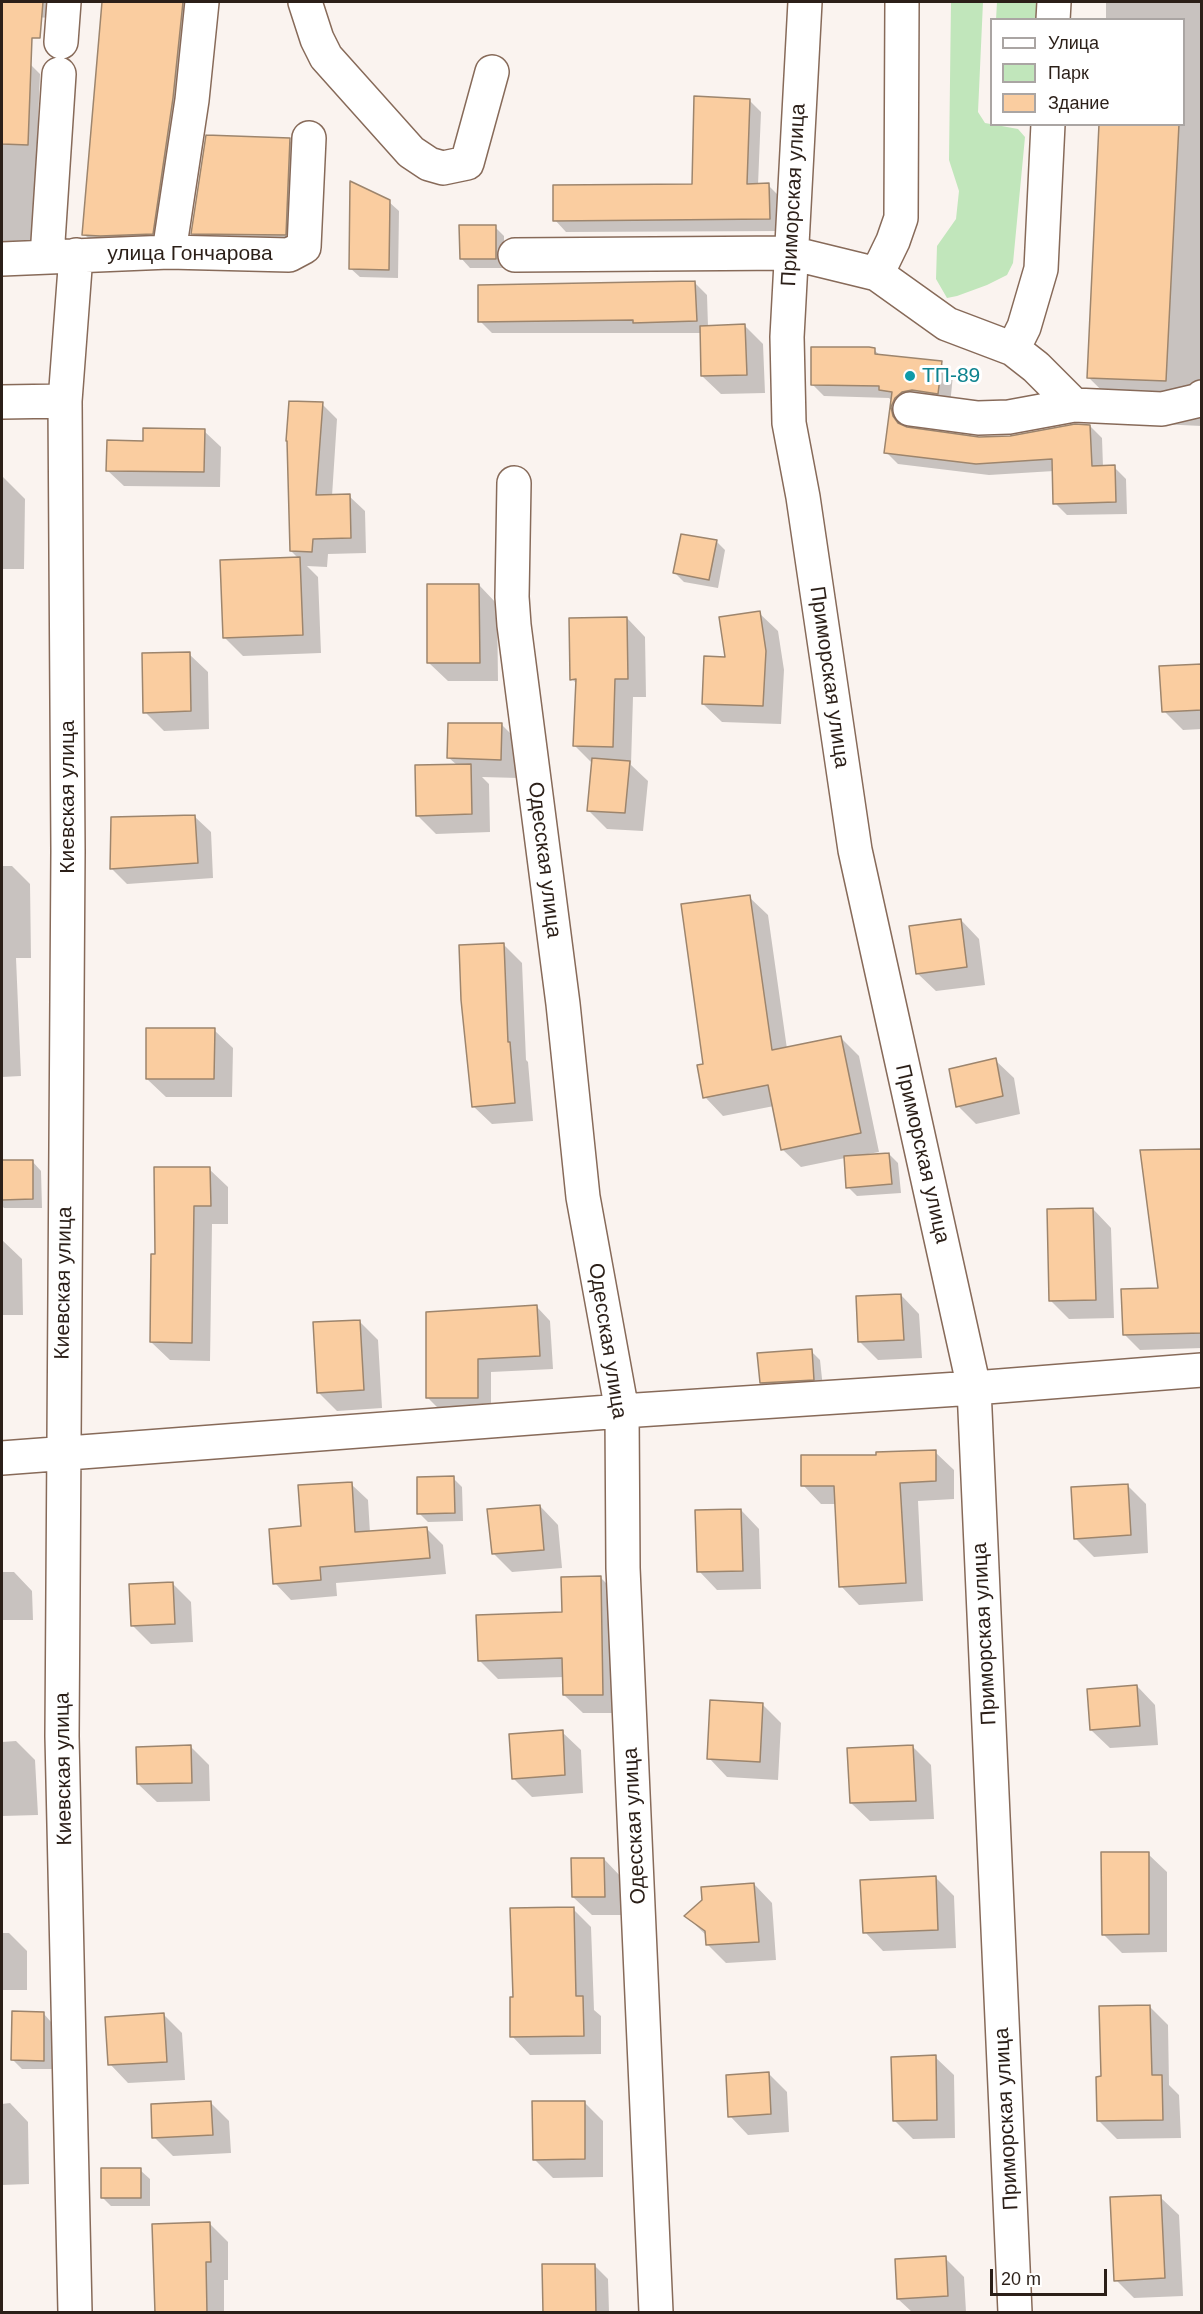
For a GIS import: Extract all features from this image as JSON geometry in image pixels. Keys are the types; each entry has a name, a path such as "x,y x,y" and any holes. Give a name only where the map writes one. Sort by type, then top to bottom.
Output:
{"street":[{"path":"61,42 64,2"},
{"path":"169,252 192,100 202,2"},
{"path":"305,2 317,39 326,57 411,152 429,164 443,168 467,163 492,72"},
{"name":"Приморская улица","path":"805,2 787,337 789,423 803,497 855,850 974,1388 1015,2313"},
{"path":"877,274 893,242 901,218 902,2"},
{"path":"1053,18 1054,2"},
{"name":"Киевская улица","path":"59,74 65,400 68,862 62,1736 75,2313"},
{"path":"1013,349 1024,327 1041,270 1048,126"},
{"name":"улица Гончарова","path":"2,259 169,252 289,255 304,247 309,138"},
{"path":"515,255 791,253 877,274 947,324 1013,349 1036,367 1074,405"},
{"path":"910,409 978,418 1009,417 1074,405 1162,409 1202,398"},
{"path":"2,402 65,400"},
{"name":"Одесская улица","path":"514,483 512,597 514,625 562,1004 583,1197 622,1411 623,1568 656,2313"},
{"path":"2,1458 1202,1370"}],"green space":[{"path":"951,2 983,2 978,112 985,123 990,126 1018,129 1025,137 1013,263 1007,275 987,285 947,298 936,279 937,246 956,219 959,191 949,160"},
{"path":"997,2 1038,2 1037,18 996,18"}],"building":[{"path":"2,2 43,2 40,38 32,38 28,145 2,144"},
{"path":"102,2 183,2 173,98 153,234 82,235"},
{"path":"694,96 750,99 747,184 769,183 770,219 553,221 553,185 692,184"},
{"path":"1099,126 1179,126 1166,381 1087,378"},
{"path":"206,135 290,138 286,235 191,234"},
{"path":"350,181 390,200 389,270 349,269"},
{"path":"459,225 496,225 496,259 460,259"},
{"path":"695,281 697,321 478,322 478,285"},
{"path":"745,324 747,375 701,376 700,326"},
{"path":"811,347 869,347 875,348 875,354 942,361 938,394 912,390 902,392 895,398 891,407 893,416 898,423 907,427 979,437 1010,436 1075,424 1090,425 1092,466 1115,465 1116,502 1053,504 1052,459 976,464 884,453 892,392 879,390 879,386 811,385"},
{"path":"289,401 323,402 316,495 350,494 351,538 313,539 312,552 290,551 286,441"},
{"path":"143,428 205,429 204,472 106,471 107,440 143,441"},
{"path":"681,534 717,540 709,580 673,573"},
{"path":"300,557 303,635 223,638 220,560"},
{"path":"427,584 479,584 480,663 427,663"},
{"path":"760,611 766,651 763,706 702,704 704,656 725,657 719,617"},
{"path":"627,617 628,679 615,679 613,747 573,746 576,679 570,680 569,618"},
{"path":"190,652 191,711 143,713 142,653"},
{"path":"1202,664 1202,710 1162,712 1159,666"},
{"path":"448,723 502,723 501,760 447,758"},
{"path":"592,758 630,761 625,813 587,811"},
{"path":"471,764 472,814 416,816 415,765"},
{"path":"195,815 198,863 110,869 111,817"},
{"path":"750,895 772,1050 841,1036 861,1133 781,1150 768,1085 703,1098 697,1065 703,1064 681,904"},
{"path":"961,919 967,967 916,974 909,926"},
{"path":"504,943 508,1042 510,1042 515,1103 472,1107 461,1000 459,945"},
{"path":"146,1028 215,1028 214,1079 146,1079"},
{"path":"996,1058 1003,1096 956,1107 949,1069"},
{"path":"1202,1149 1202,1333 1123,1335 1121,1289 1158,1288 1140,1150"},
{"path":"889,1153 892,1184 846,1188 844,1156"},
{"path":"2,1160 33,1160 33,1199 2,1200"},
{"path":"154,1167 210,1167 211,1206 194,1206 192,1343 150,1342 151,1254 155,1254"},
{"path":"1093,1208 1096,1300 1049,1301 1047,1209"},
{"path":"901,1294 904,1340 858,1342 856,1296"},
{"path":"537,1305 540,1356 478,1359 478,1398 426,1398 426,1312"},
{"path":"360,1320 364,1390 317,1393 313,1322"},
{"path":"812,1349 814,1380 760,1383 757,1353"},
{"path":"936,1450 936,1481 900,1483 906,1583 839,1587 834,1486 801,1486 801,1455 876,1455 876,1452"},
{"path":"454,1476 455,1513 417,1514 417,1477"},
{"path":"352,1482 355,1532 427,1527 430,1558 320,1567 321,1580 273,1584 269,1529 301,1526 298,1485"},
{"path":"1128,1484 1131,1535 1074,1539 1071,1487"},
{"path":"540,1505 544,1550 492,1554 487,1509"},
{"path":"741,1509 743,1571 697,1572 695,1510"},
{"path":"601,1576 603,1695 563,1695 562,1658 478,1661 476,1615 562,1612 561,1577"},
{"path":"173,1582 175,1624 131,1626 129,1584"},
{"path":"1137,1685 1140,1726 1090,1730 1087,1689"},
{"path":"710,1700 763,1703 760,1762 707,1759"},
{"path":"563,1730 565,1775 512,1779 509,1734"},
{"path":"191,1745 192,1783 137,1784 136,1747"},
{"path":"913,1745 916,1801 850,1803 847,1748"},
{"path":"1101,1852 1149,1852 1149,1934 1102,1935"},
{"path":"571,1858 604,1858 605,1897 572,1897"},
{"path":"936,1876 938,1930 863,1933 860,1880"},
{"path":"754,1883 759,1942 706,1945 705,1931 684,1916 702,1900 701,1887"},
{"path":"574,1907 576,1996 583,1996 584,2036 510,2037 510,1997 513,1997 510,1908"},
{"path":"1150,2005 1152,2075 1162,2075 1163,2120 1097,2121 1096,2077 1101,2076 1099,2006"},
{"path":"12,2011 44,2012 44,2061 11,2060"},
{"path":"164,2013 167,2062 108,2065 105,2017"},
{"path":"936,2055 937,2120 893,2121 891,2057"},
{"path":"769,2072 771,2114 728,2117 726,2075"},
{"path":"211,2101 213,2135 152,2138 151,2104"},
{"path":"532,2101 585,2101 585,2159 533,2160"},
{"path":"101,2168 141,2168 141,2198 101,2198"},
{"path":"1161,2195 1165,2278 1114,2281 1110,2197"},
{"path":"210,2222 211,2262 206,2262 207,2313 155,2313 152,2224"},
{"path":"946,2256 948,2296 897,2299 895,2259"},
{"path":"542,2264 595,2264 596,2313 543,2313"}],"place":[{"name":"ТП-89","path":"910,376"}]}
